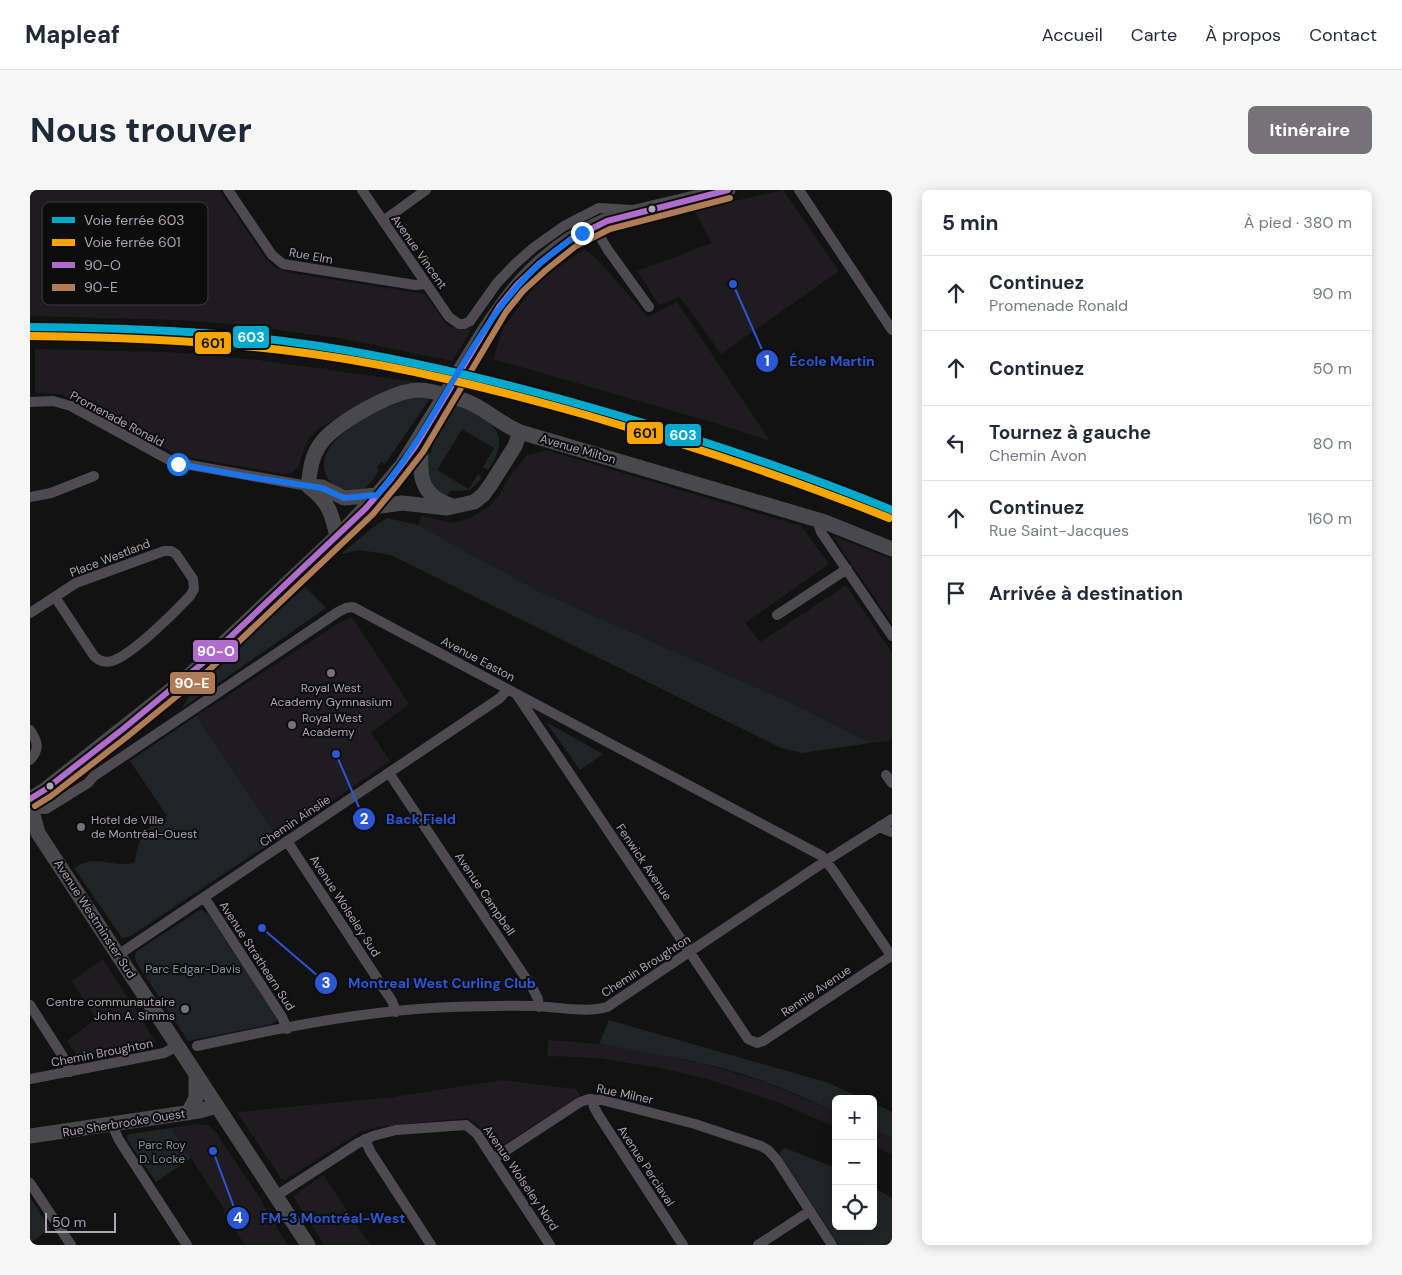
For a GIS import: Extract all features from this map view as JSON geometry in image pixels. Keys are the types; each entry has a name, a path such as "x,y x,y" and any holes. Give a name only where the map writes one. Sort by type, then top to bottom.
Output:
{"main road":[{"path":"30,805 46,789 190,675 366,508 402,464 422,434 496,313 517,286 540,262 555,250 607,220 728,190"},
{"name":"Avenue Milton","path":"308,486 315,453 323,440 331,432 347,420 376,404 411,391 426,391 466,401 503,424 520,432 820,520 892,548"},
{"path":"366,508 402,503 440,508 458,507 474,502 483,494 512,451 520,432"},
{"path":"422,434 420,469 424,486 441,502 458,507"},
{"path":"308,486 322,488 344,498 377,495"},
{"path":"308,486 320,495 330,510 337,537"},
{"name":"Avenue Westminster Sud","path":"30,805 38,833 308,1245"},
{"path":"188,1113 196,1098 196,1074"},
{"name":"Rue Sherbrooke Ouest","path":"30,1136 188,1113 211,1109 217,1106"}],"street":[{"name":"Rue Elm","path":"228,190 272,255 283,264 415,285 426,284"},
{"name":"Avenue Vincent","path":"362,190 446,313 459,324 470,321 497,283 514,265 533,248 564,226 599,208 639,211"},
{"path":"383,221 426,190"},
{"path":"799,190 892,330"},
{"path":"594,227 608,250 650,307"},
{"name":"Promenade Ronald","path":"30,402 53,401 70,406 173,462 308,486"},
{"path":"30,498 51,493 94,476"},
{"path":"820,520 821,532 892,636"},
{"name":"Place Westland","path":"30,613 70,586 166,550 176,554 194,582 192,593 179,608 141,642 116,659 109,661 101,660 94,656 55,597"},
{"path":"777,615 846,569"},
{"name":"Avenue Easton","path":"30,805 46,809 88,783 94,776 346,608 359,609 815,852 827,860 891,956"},
{"name":"Chemin Ainslie","path":"118,955 512,691"},
{"name":"Fenwick Avenue","path":"512,691 746,1037 754,1042"},
{"path":"30,730 37,741 38,747 30,760"},
{"name":"Avenue Campbell","path":"389,773 533,989 538,999 539,1007"},
{"name":"Chemin Broughton","path":"196,1046 287,1029 396,1012 471,1006 594,1009 607,1007 827,860 892,819"},
{"path":"880,826 892,832"},
{"name":"Avenue Wolseley Sud","path":"287,841 392,1002 396,1012"},
{"name":"Avenue Strathearn Sud","path":"204,897 282,1017 287,1029"},
{"name":"Rennie Avenue","path":"754,1042 760,1043 891,956"},
{"path":"30,1005 67,1063 70,1072"},
{"name":"Chemin Broughton","path":"30,1079 164,1053 177,1046"},
{"name":"Rue Milner","path":"493,1158 580,1102 592,1099 683,1120 732,1135 764,1148 773,1156 810,1211"},
{"name":"Avenue Perciaval","path":"592,1099 599,1116 683,1245"},
{"path":"112,1124 118,1140 186,1245"},
{"name":"Avenue Wolseley Nord","path":"365,1139 396,1130 456,1124 470,1126 550,1245"},
{"path":"276,1196 365,1139 370,1151 431,1245"},
{"path":"30,1182 71,1245"},
{"path":"758,1245 810,1211 832,1245"}],"shaded area":[{"path":"30,190 219,190 266,259 276,268 291,273 425,294 445,323 450,327 463,329 470,328 475,324 452,361 339,338 240,325 179,320 30,316"},
{"path":"783,190 839,271 721,354 680,297 659,305 637,271 712,243 694,210"},
{"path":"584,249 597,259 648,317 677,302 770,441 708,421 493,359 503,328 539,280"},
{"path":"35,349 165,352 206,355 258,360 415,382 369,400 318,429 308,439 298,467 291,473 282,474 177,455 84,403 59,394 35,393"},
{"path":"546,450 801,526 829,564 745,623 760,642 846,585 892,653 892,738 888,741 870,743 805,709 538,591 418,525 422,516 453,523 470,518 487,508 498,497 508,479 526,456"},
{"path":"834,536 892,559 892,623 845,555"},
{"name":"Royal West Academy","path":"352,617 409,704 371,733 390,761 278,838 196,716 336,625"},
{"path":"103,959 156,1042 81,1061 67,1041 96,1019 72,981"},
{"path":"548,1040 599,1044 663,1055 711,1066 765,1082 832,1110 832,1125 774,1101 710,1080 661,1068 597,1058 547,1056"},
{"path":"502,1080 576,1089 580,1095 499,1148 492,1146 478,1125 468,1118 377,1127 360,1132 285,1180 281,1178 237,1112 393,1097"},
{"path":"196,1124 208,1125 215,1131 264,1204 288,1245 245,1245 223,1212 225,1210 171,1128"},
{"path":"877,1131 892,1138 892,1155 877,1148"},
{"path":"323,1175 370,1245 324,1245 294,1197"}],"green space":[{"path":"414,397 431,397 385,464 381,462 373,480 365,488 358,491 344,490 337,487 327,477 324,471 324,463 327,453 334,442 357,422 398,401"},
{"path":"454,403 478,414 487,421 494,428 498,436 499,445 496,457 488,470 483,467 494,448 462,429 437,470 469,489 478,474 482,478 470,490 450,491 446,498 433,489 425,467 438,431"},
{"path":"387,518 418,525 538,591 805,709 870,743 802,753 781,748 391,555 360,550 341,554"},
{"path":"305,587 326,608 181,709 197,685"},
{"path":"196,716 278,838 129,937 122,938 74,868 97,861 118,864 134,863 142,832 167,816 130,761"},
{"path":"546,722 603,754 580,770"},
{"name":"Parc Edgar-Davis","path":"202,910 207,912 277,1018 277,1021 272,1024 188,1041 136,962 135,955 137,951"},
{"path":"609,1020 829,1083 854,1095 832,1095 832,1110 766,1082 725,1069 683,1059 599,1044"},
{"path":"877,1105 892,1112 892,1138 877,1131"},
{"name":"Parc Roy D. Locke","path":"171,1128 191,1158 156,1182 128,1141 127,1136"},
{"path":"785,1148 832,1166 832,1230 877,1230 877,1189 892,1198 892,1245 839,1245 779,1153"},
{"path":"30,1197 50,1229 30,1243"}],"railway":[{"path":"30,332 134,335 237,342 339,355 405,367 567,407 649,431 772,471 892,516"}],"rail line":[{"name":"603","path":"30,327 139,329 247,337 358,352 436,368 551,396 661,428 794,472 892,510"},
{"name":"601","path":"30,336 101,337 242,346 348,359 417,372 553,406 663,438 777,476 889,518"}],"transit line":[{"name":"90-O","path":"30,799 46,789 123,729 204,662 366,508 415,447 499,307 517,285 540,263 571,239 607,221 728,190"},
{"name":"90-E","path":"35,806 51,796 128,736 210,669 373,514 423,452 506,312 523,291 546,270 576,246 610,229 730,198"}],"place":[{"name":"École Martin","path":"733,284"},
{"name":"Royal West Academy Gymnasium","path":"331,673"},
{"name":"Royal West Academy","path":"292,725"},
{"name":"Back Field","path":"336,754"},
{"name":"Hotel de Ville de Montréal-Ouest","path":"81,827"},
{"name":"Montreal West Curling Club","path":"262,928"},
{"name":"Centre communautaire John A. Simms","path":"185,1009"},
{"name":"FM-3 Montréal-West","path":"213,1151"}],"route":[{"path":"178,464 322,488 344,498 377,495 415,447 508,295 540,262 582,233"}]}
